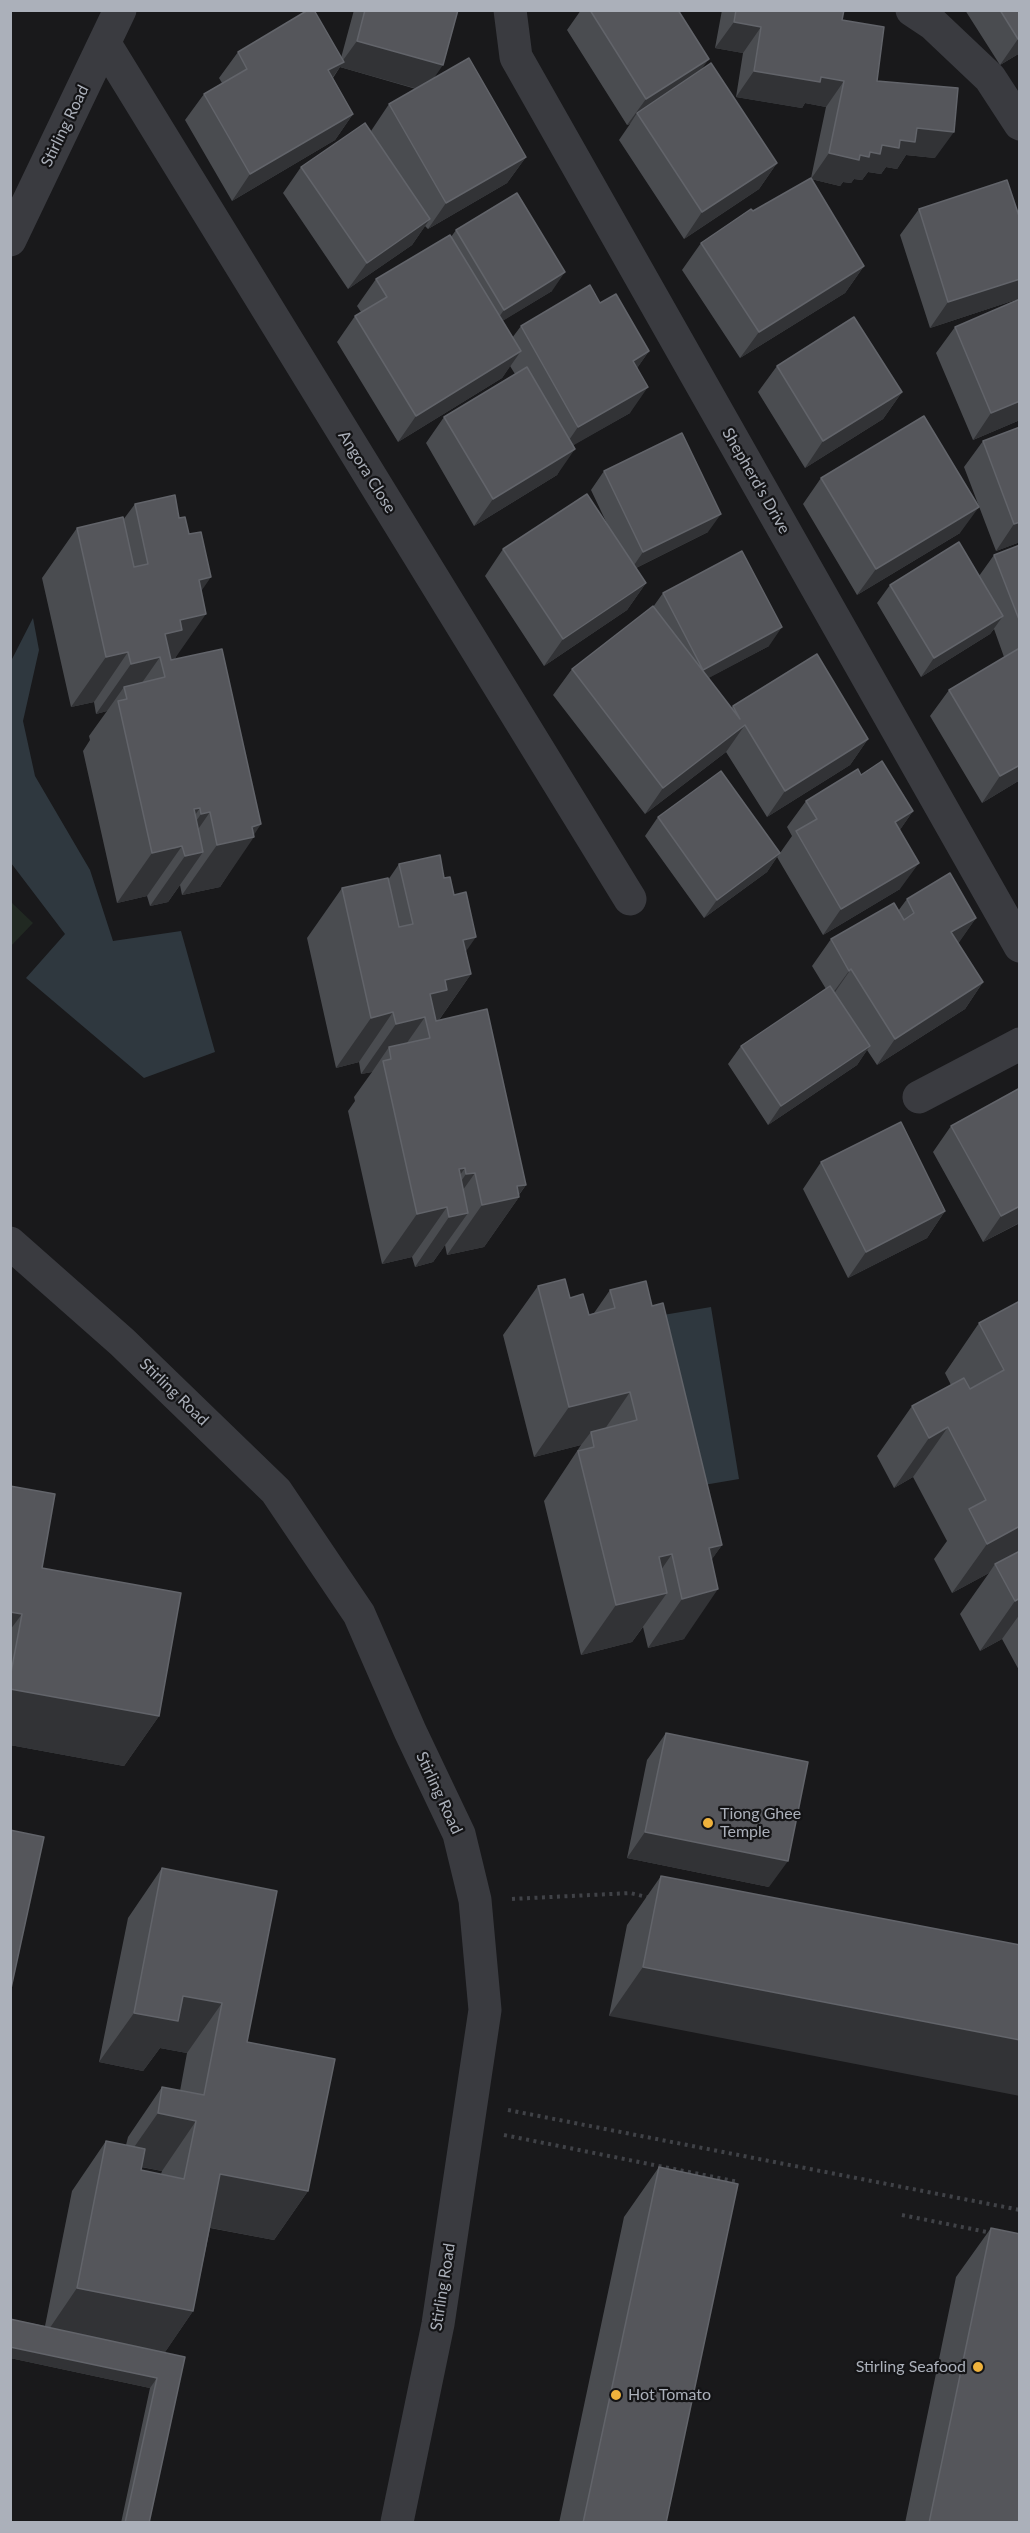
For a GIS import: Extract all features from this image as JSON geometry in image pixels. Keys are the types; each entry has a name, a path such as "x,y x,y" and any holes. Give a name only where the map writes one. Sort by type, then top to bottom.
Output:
{"street":[{"name":"Stirling Road","path":"10,240 120,10"},
{"name":"Shepherd's Drive","path":"510,10 516,57 1020,946"},
{"path":"912,10 933,24 990,78 1020,124"},
{"name":"Angora Close","path":"105,44 630,899"},
{"path":"919,1097 1020,1044"},
{"name":"Stirling Road","path":"10,1242 85,1308 276,1491 358,1614 459,1834 475,1900 485,2010 438,2324 397,2523"}],"path":[{"path":"475,1900 630,1893 653,1898"},
{"path":"470,2115 739,2182"},
{"path":"470,2115 1020,2210"},
{"path":"902,2215 998,2234"}],"shaded area":[{"path":"33,618 39,650 23,721 35,776 90,870 113,941 181,931 215,1052 144,1078 26,978 65,934 11,863 11,661"},
{"path":"10,901 33,923 11,946 10,946"},
{"path":"711,1307 739,1479 692,1487 663,1315"}],"building":[{"path":"308,10 314,10 344,62 328,70 353,114 250,174 204,94 247,69 238,52"},
{"path":"365,10 458,10 443,65 357,41"},
{"path":"590,10 678,10 709,59 646,99"},
{"path":"736,10 844,10 842,20 884,27 877,81 958,88 954,132 917,128 915,142 900,140 899,148 882,145 880,154 870,152 869,157 860,155 859,160 829,153 844,81 821,77 820,82 754,71 761,27 734,22"},
{"path":"1000,10 1020,10 1020,38 1018,39"},
{"path":"469,58 526,157 446,203 389,104"},
{"path":"711,63 777,163 702,212 637,113"},
{"path":"365,123 430,219 367,263 301,167"},
{"path":"811,178 864,266 759,332 701,243 751,209 753,211"},
{"path":"1007,180 1020,219 1020,279 948,302 919,209"},
{"path":"517,193 565,272 504,310 456,230"},
{"path":"450,235 521,351 416,416 355,316 387,297 376,279"},
{"path":"590,285 600,303 616,294 649,351 633,361 648,387 578,427 521,326"},
{"path":"1020,299 1020,401 991,413 955,327"},
{"path":"854,317 902,392 823,441 777,366"},
{"path":"527,367 575,449 493,499 444,417"},
{"path":"924,416 979,507 876,569 821,478"},
{"path":"1020,427 1020,522 1014,524 983,441"},
{"path":"682,433 721,514 643,552 604,471"},
{"path":"587,494 646,583 563,639 503,549"},
{"path":"175,495 179,518 185,517 189,534 201,532 211,577 199,580 206,614 180,620 182,630 165,634 171,660 222,649 261,824 252,827 254,837 217,845 210,812 201,814 200,808 194,809 203,852 185,856 182,846 152,853 118,701 127,699 124,687 165,677 160,657 131,664 128,652 106,657 77,528 123,517 134,567 148,564 135,504"},
{"path":"959,542 1003,616 934,658 890,585"},
{"path":"1020,545 1020,622 994,555"},
{"path":"742,551 782,627 703,670 663,593"},
{"path":"653,606 740,719 733,706 817,654 868,739 785,791 745,725 663,788 572,669"},
{"path":"1018,649 1020,652 1020,765 1000,776 949,690"},
{"path":"882,761 913,811 895,822 919,863 841,909 796,831 817,819 806,801 858,769 861,775"},
{"path":"721,771 780,853 717,900 658,817"},
{"path":"440,855 444,878 450,877 454,895 466,892 476,937 463,940 471,974 445,980 447,990 430,994 436,1021 487,1009 526,1185 517,1186 519,1197 482,1205 475,1173 466,1174 465,1168 459,1169 468,1213 449,1217 447,1207 417,1214 383,1061 391,1059 389,1047 430,1038 425,1017 396,1024 393,1012 371,1018 342,888 388,878 399,927 413,924 399,864"},
{"path":"950,873 976,918 951,932 983,982 895,1039 851,969 849,971 831,939 894,903 904,920 914,913 907,899"},
{"path":"830,986 870,1046 781,1106 741,1046"},
{"path":"1020,1088 1020,1206 1001,1216 951,1126"},
{"path":"901,1122 945,1211 866,1252 821,1162"},
{"path":"565,1279 570,1298 583,1294 589,1315 615,1308 610,1290 646,1281 652,1306 663,1303 722,1545 709,1548 718,1589 682,1599 672,1554 659,1557 667,1593 616,1605 578,1451 594,1447 591,1432 637,1420 630,1392 569,1407 538,1286"},
{"path":"1020,1301 1020,1526 987,1544 969,1509 986,1500 948,1427 929,1438 912,1406 964,1378 970,1389 1004,1370 979,1323"},
{"path":"10,1486 55,1494 42,1568 181,1593 159,1716 10,1689 22,1614 10,1612"},
{"path":"1020,1551 1020,1598 1015,1601 995,1564"},
{"name":"Tiong Ghee Temple","path":"666,1733 808,1762 788,1861 645,1832"},
{"path":"10,1830 44,1837 10,1993"},
{"path":"162,1868 277,1891 247,2042 335,2059 308,2191 220,2174 193,2311 77,2288 106,2141 145,2149 141,2170 184,2179 196,2121 158,2113 162,2087 204,2095 222,2003 183,1996 178,2021 134,2013"},
{"path":"661,1876 1020,1945 1020,2040 643,1967"},
{"path":"659,2167 738,2184 666,2523 583,2523"},
{"path":"991,2228 1020,2234 1020,2523 929,2523"},
{"path":"10,2319 185,2357 149,2523 125,2523 157,2378 10,2347"}],"place":[{"name":"Tiong Ghee Temple","path":"708,1823"},
{"name":"Stirling Seafood","path":"978,2367"},
{"name":"Hot Tomato","path":"616,2395"}]}
